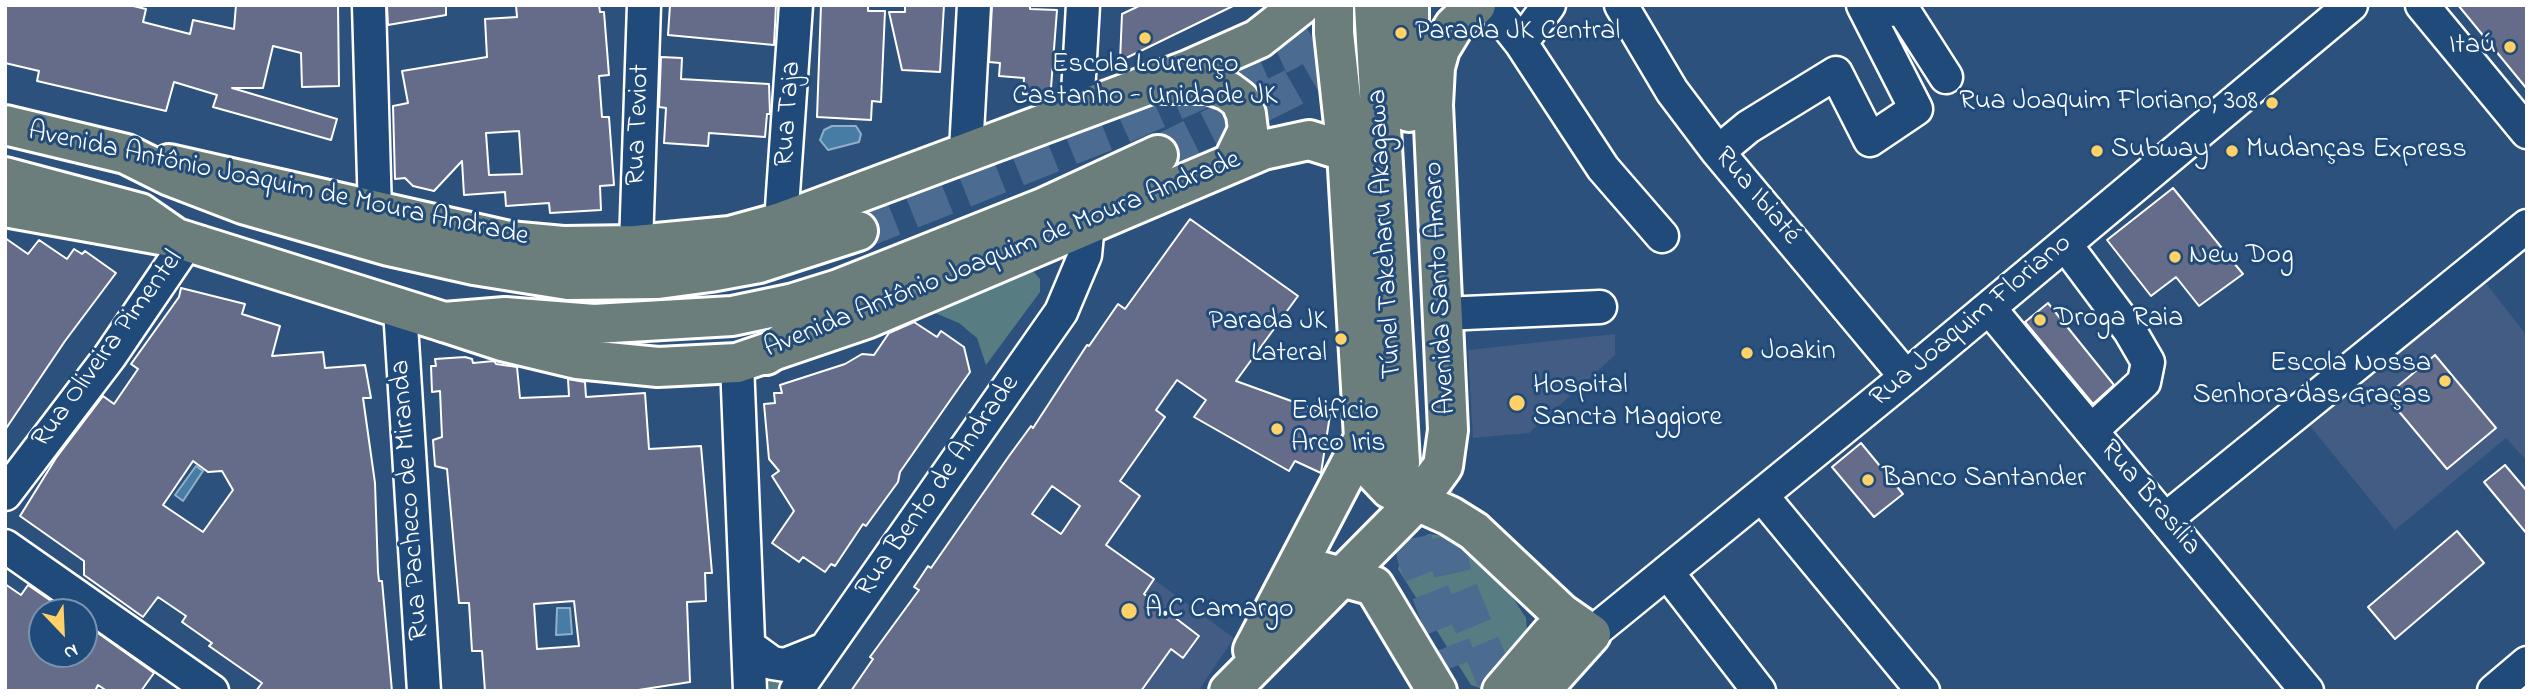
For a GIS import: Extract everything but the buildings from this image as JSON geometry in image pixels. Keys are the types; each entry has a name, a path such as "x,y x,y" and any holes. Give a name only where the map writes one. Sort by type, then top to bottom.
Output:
{"main road":[{"name":"Avenida Antônio Joaquim de Moura Andrade","path":"5,125 509,241 563,246 636,245 730,236 781,222 1151,84 1258,39 1301,5"},
{"path":"1334,5 1334,33 1347,152 1364,438 1373,471 1390,489 1418,500 1474,531 1576,624"},
{"name":"Túnel Takeharu Akagawa","path":"1374,5 1413,460 1409,5"},
{"name":"Avenida Santo Amaro","path":"1233,687 1359,581 1376,543 1418,500 1443,466 1447,452 1433,104 1435,67 1440,49 1480,7"},
{"path":"1151,84 1209,84 1228,90 1240,100 1247,114 1248,130 1232,163"},
{"name":"Avenida Antônio Joaquim de Moura Andrade","path":"5,206 182,239 502,341 577,359 658,368 751,359 866,318 1263,150 1309,140 1347,152"},
{"path":"126,154 170,176 286,217 425,254 568,280 659,279 710,272 759,263 858,231"},
{"path":"751,359 804,328 1043,208 1158,155"},
{"path":"5,177 140,213 182,239"},
{"path":"444,321 505,317 594,324 732,316 794,303 839,289 1043,208"},
{"path":"1233,687 1364,438"},
{"path":"1298,567 1359,581 1437,691"},
{"path":"1502,691 1546,642 1576,624"},
{"path":"1539,691 1576,624"}],"street":[{"path":"369,5 375,212"},
{"name":"Rua Teviot","path":"636,245 644,5"},
{"name":"Rua Taja","path":"781,222 796,5"},
{"path":"966,151 974,5"},
{"path":"1077,111 1083,5"},
{"path":"1521,43 1549,5"},
{"name":"Rua Ibiaté","path":"1621,5 1665,81 1718,152 1906,377"},
{"path":"1718,152 1748,127 1836,72 1870,140 1916,108 1863,5"},
{"path":"1878,5 1887,10 1898,9 1905,12 1946,78"},
{"name":"Rua Joaquim Floriano","path":"1576,624 1667,572 1906,377 2351,5"},
{"path":"2422,5 2527,132"},
{"path":"1480,7 1521,43 1603,168 1662,236"},
{"name":"Rua Bento de Andrade","path":"796,691 1040,345 1076,280 1084,255 1088,224"},
{"path":"2166,519 2527,226"},
{"name":"Rua Oliveira Pimentel","path":"5,494 110,356 182,239"},
{"path":"2065,244 2130,331 2148,362 2144,382 2092,430"},
{"path":"1037,246 1076,280"},
{"path":"1443,314 1600,304"},
{"name":"Rua Brasília","path":"1989,308 2307,691"},
{"name":"Rua Pacheco de Miranda","path":"400,309 424,691"},
{"path":"750,691 751,359"},
{"path":"1762,496 1923,691"},
{"path":"5,546 212,691"},
{"path":"1667,572 1759,691"},
{"path":"750,647 772,663 785,665 825,649"},
{"path":"2494,691 2527,663"}],"shaded area":[{"path":"832,126 856,126 861,134 859,142 828,150 820,140 824,130"},
{"name":"Escola Nossa Senhora das Graças","path":"2484,281 2527,336 2527,461 2506,438 2395,530 2310,426"},
{"name":"Hospital Sancta Maggiore","path":"1615,334 1615,355 1529,433 1473,438 1468,350"},
{"path":"196,466 203,471 183,501 175,495"},
{"name":"A.C Camargo","path":"1112,549 1234,638 1198,691 1115,691 1090,579"},
{"path":"557,608 570,608 572,634 556,635"}],"green space":[{"path":"1033,271 1040,279 1040,292 986,365 977,338 959,323 935,313"},
{"path":"1429,534 1446,536 1458,542 1504,584 1526,618 1527,632 1523,650 1480,688 1471,685 1398,569 1406,545"},
{"path":"765,675 786,680 781,691 761,691"}],"tunnel":[{"path":"858,231 1111,130 1284,53 1367,5"},
{"path":"1158,155 1290,89 1403,24"},
{"path":"1431,481 1454,579 1500,691"},
{"path":"1403,482 1416,556 1459,665"}],"place":[{"name":"Parada JK Central","path":"1401,33"},
{"name":"Escola Lourenço Castanho - Unidade JK","path":"1145,38"},
{"name":"Itaú","path":"2510,47"},
{"name":"Rua Joaquim Floriano, 308","path":"2272,103"},
{"name":"Subway","path":"2097,151"},
{"name":"Mudanças Express","path":"2232,151"},
{"name":"New Dog","path":"2175,257"},
{"name":"Droga Raia","path":"2040,320"},
{"name":"Parada JK Lateral","path":"1341,339"},
{"name":"Joakin","path":"1747,353"},
{"name":"Escola Nossa Senhora das Graças","path":"2445,381"},
{"name":"Hospital Sancta Maggiore","path":"1517,403"},
{"name":"Edifício Arco Iris","path":"1277,429"},
{"name":"Banco Santander","path":"1868,480"},
{"name":"A.C Camargo","path":"1129,611"}]}
